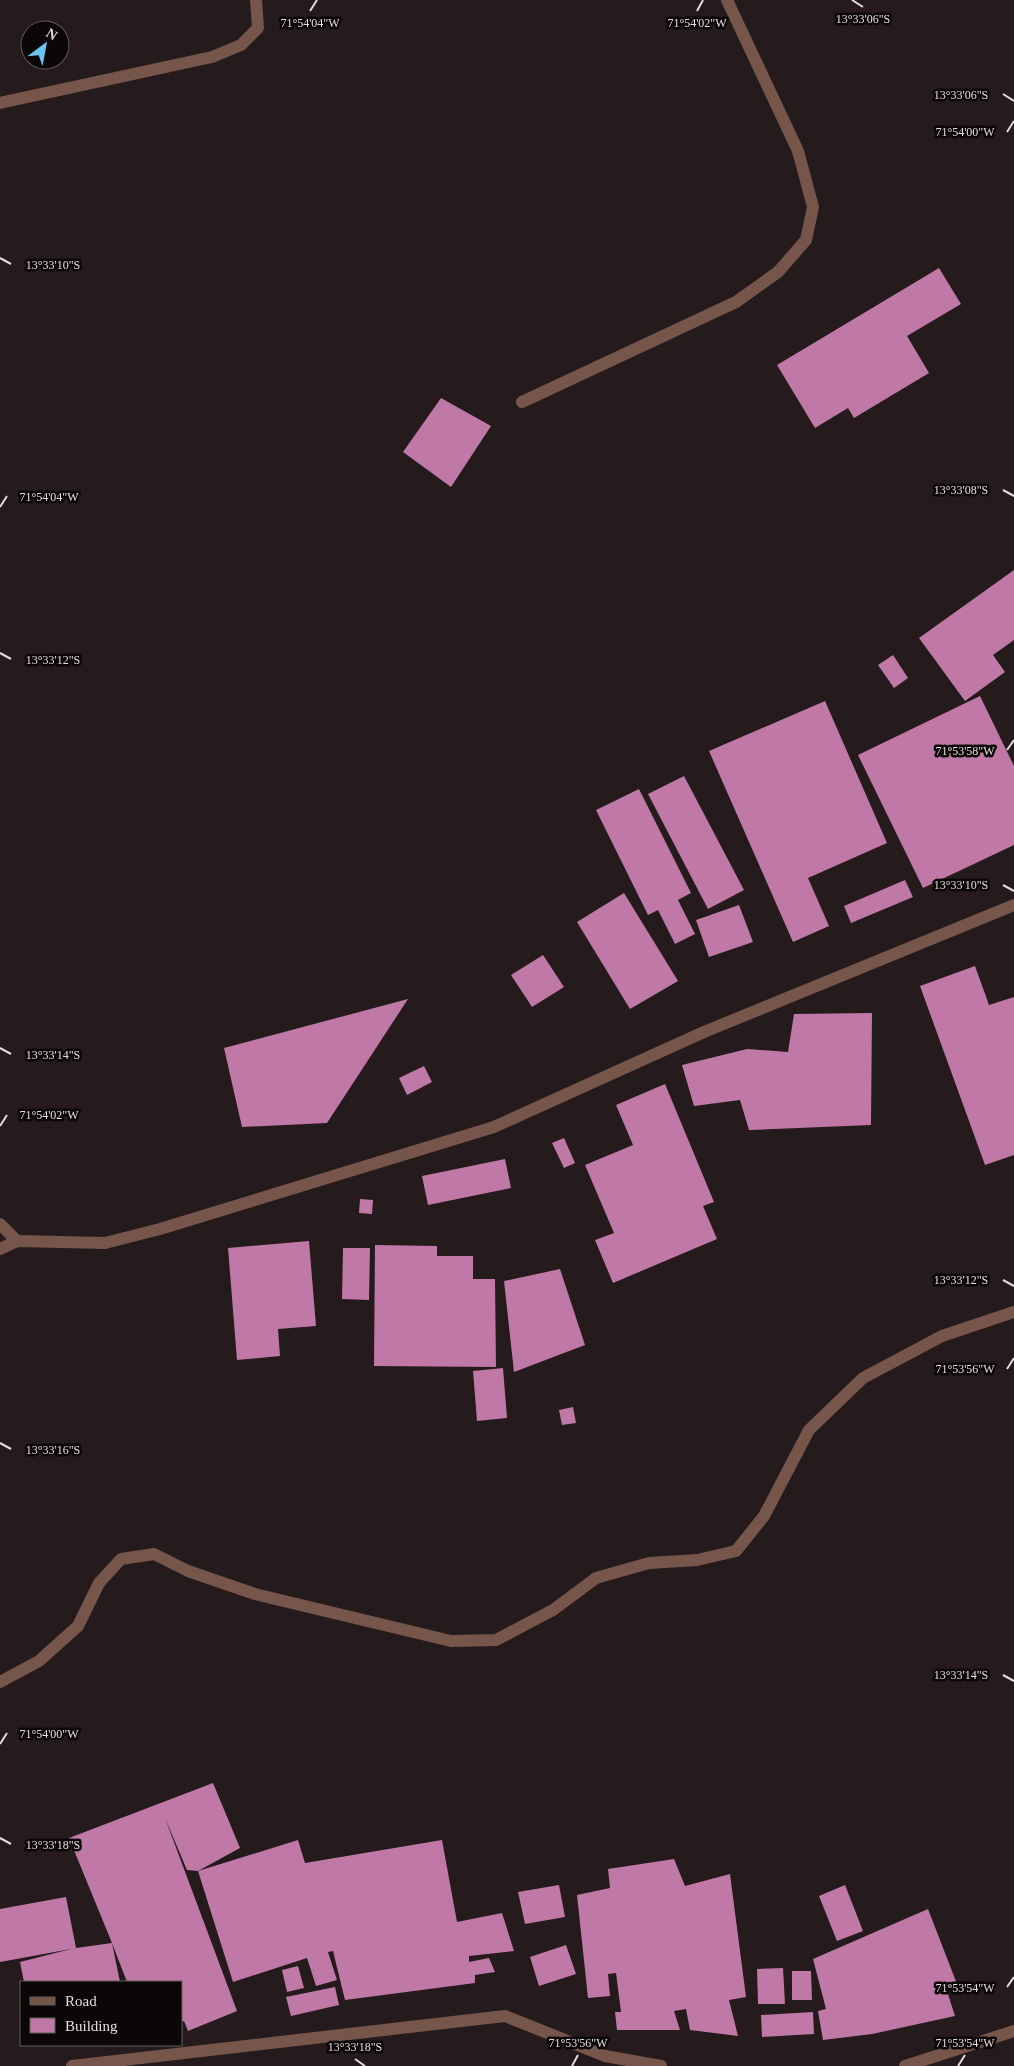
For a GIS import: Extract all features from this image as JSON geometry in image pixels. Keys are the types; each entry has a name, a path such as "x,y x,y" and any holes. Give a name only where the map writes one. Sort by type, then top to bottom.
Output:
{"street":[{"path":"0,103 212,57 241,45 258,28 256,0"},
{"path":"522,402 736,302 778,272 806,240 813,207 798,151 727,0"},
{"path":"0,1249 18,1241 105,1243 494,1127 704,1032 1014,905"},
{"path":"0,1224 18,1241"},
{"path":"0,1682 39,1661 78,1626 99,1583 121,1559 154,1554 188,1571 255,1594 451,1641 496,1640 553,1610 596,1578 649,1563 697,1560 736,1551 764,1516 809,1430 863,1378 942,1336 1014,1312"},
{"path":"72,2066 505,2016 605,2056 661,2066"},
{"path":"905,2066 1014,2031"}],"building":[{"path":"939,268 961,304 907,336 929,373 854,418 848,408 815,428 777,365"},
{"path":"441,398 491,426 451,487 403,452"},
{"path":"1014,570 1014,640 993,655 1005,672 965,701 919,638"},
{"path":"893,655 908,678 894,688 878,665"},
{"path":"980,696 1014,766 1014,845 923,888 858,755"},
{"path":"825,701 887,843 808,878 829,926 793,942 709,751"},
{"path":"684,776 744,890 708,909 648,794"},
{"path":"639,789 691,893 678,900 695,934 675,944 658,910 648,915 596,810"},
{"path":"905,880 913,897 851,923 844,906"},
{"path":"624,893 678,981 630,1009 577,922"},
{"path":"739,905 753,942 709,957 696,920"},
{"path":"543,955 564,987 532,1007 511,975"},
{"path":"975,966 989,1005 1014,997 1014,1155 985,1165 920,986"},
{"path":"408,999 327,1123 242,1127 224,1048"},
{"path":"872,1013 871,1125 749,1130 740,1100 694,1106 682,1065 747,1049 788,1052 794,1014"},
{"path":"424,1066 432,1082 407,1095 399,1078"},
{"path":"665,1084 714,1202 703,1206 717,1239 613,1283 595,1240 614,1233 585,1165 633,1145 616,1105"},
{"path":"564,1138 575,1163 564,1168 552,1143"},
{"path":"505,1159 511,1188 428,1205 422,1176"},
{"path":"360,1199 373,1200 372,1214 359,1213"},
{"path":"309,1241 316,1326 278,1329 280,1356 237,1360 228,1248"},
{"path":"375,1245 437,1246 437,1256 473,1256 473,1279 495,1279 496,1367 374,1366"},
{"path":"343,1248 370,1248 369,1300 342,1299"},
{"path":"560,1269 585,1345 514,1372 504,1281"},
{"path":"503,1368 507,1418 477,1421 473,1371"},
{"path":"573,1407 576,1423 562,1425 559,1410"},
{"path":"213,1783 240,1848 198,1871 187,1870 165,1818 237,2011 188,2031 184,2021 182,2022 182,1981 127,1981 69,1838"},
{"path":"298,1840 305,1863 442,1840 457,1922 502,1913 514,1951 469,1956 469,1962 489,1958 495,1972 475,1975 475,1983 345,2000 333,1951 328,1952 337,1980 316,1986 307,1958 233,1982 198,1871"},
{"path":"674,1859 685,1886 730,1874 746,1997 729,2000 738,2036 690,2030 686,2009 674,2011 680,2030 617,2030 615,2012 621,2012 616,1973 608,1974 610,1996 588,1998 577,1895 610,1888 608,1869"},
{"path":"559,1885 565,1917 525,1924 518,1892"},
{"path":"845,1885 863,1931 837,1941 819,1896"},
{"path":"66,1897 76,1948 112,1943 120,1981 24,1981 20,1962 71,1949 0,1962 0,1909"},
{"path":"928,1909 957,1984 946,1988 955,2016 872,2034 823,2040 818,2011 826,2009 813,1959"},
{"path":"566,1945 576,1974 539,1986 530,1957"},
{"path":"298,1966 304,1988 287,1992 282,1970"},
{"path":"783,1968 785,2004 758,2004 757,1969"},
{"path":"792,1971 811,1971 812,2000 792,2000"},
{"path":"335,1987 339,2005 291,2016 286,1997"},
{"path":"813,2012 814,2034 762,2037 761,2015"}]}
